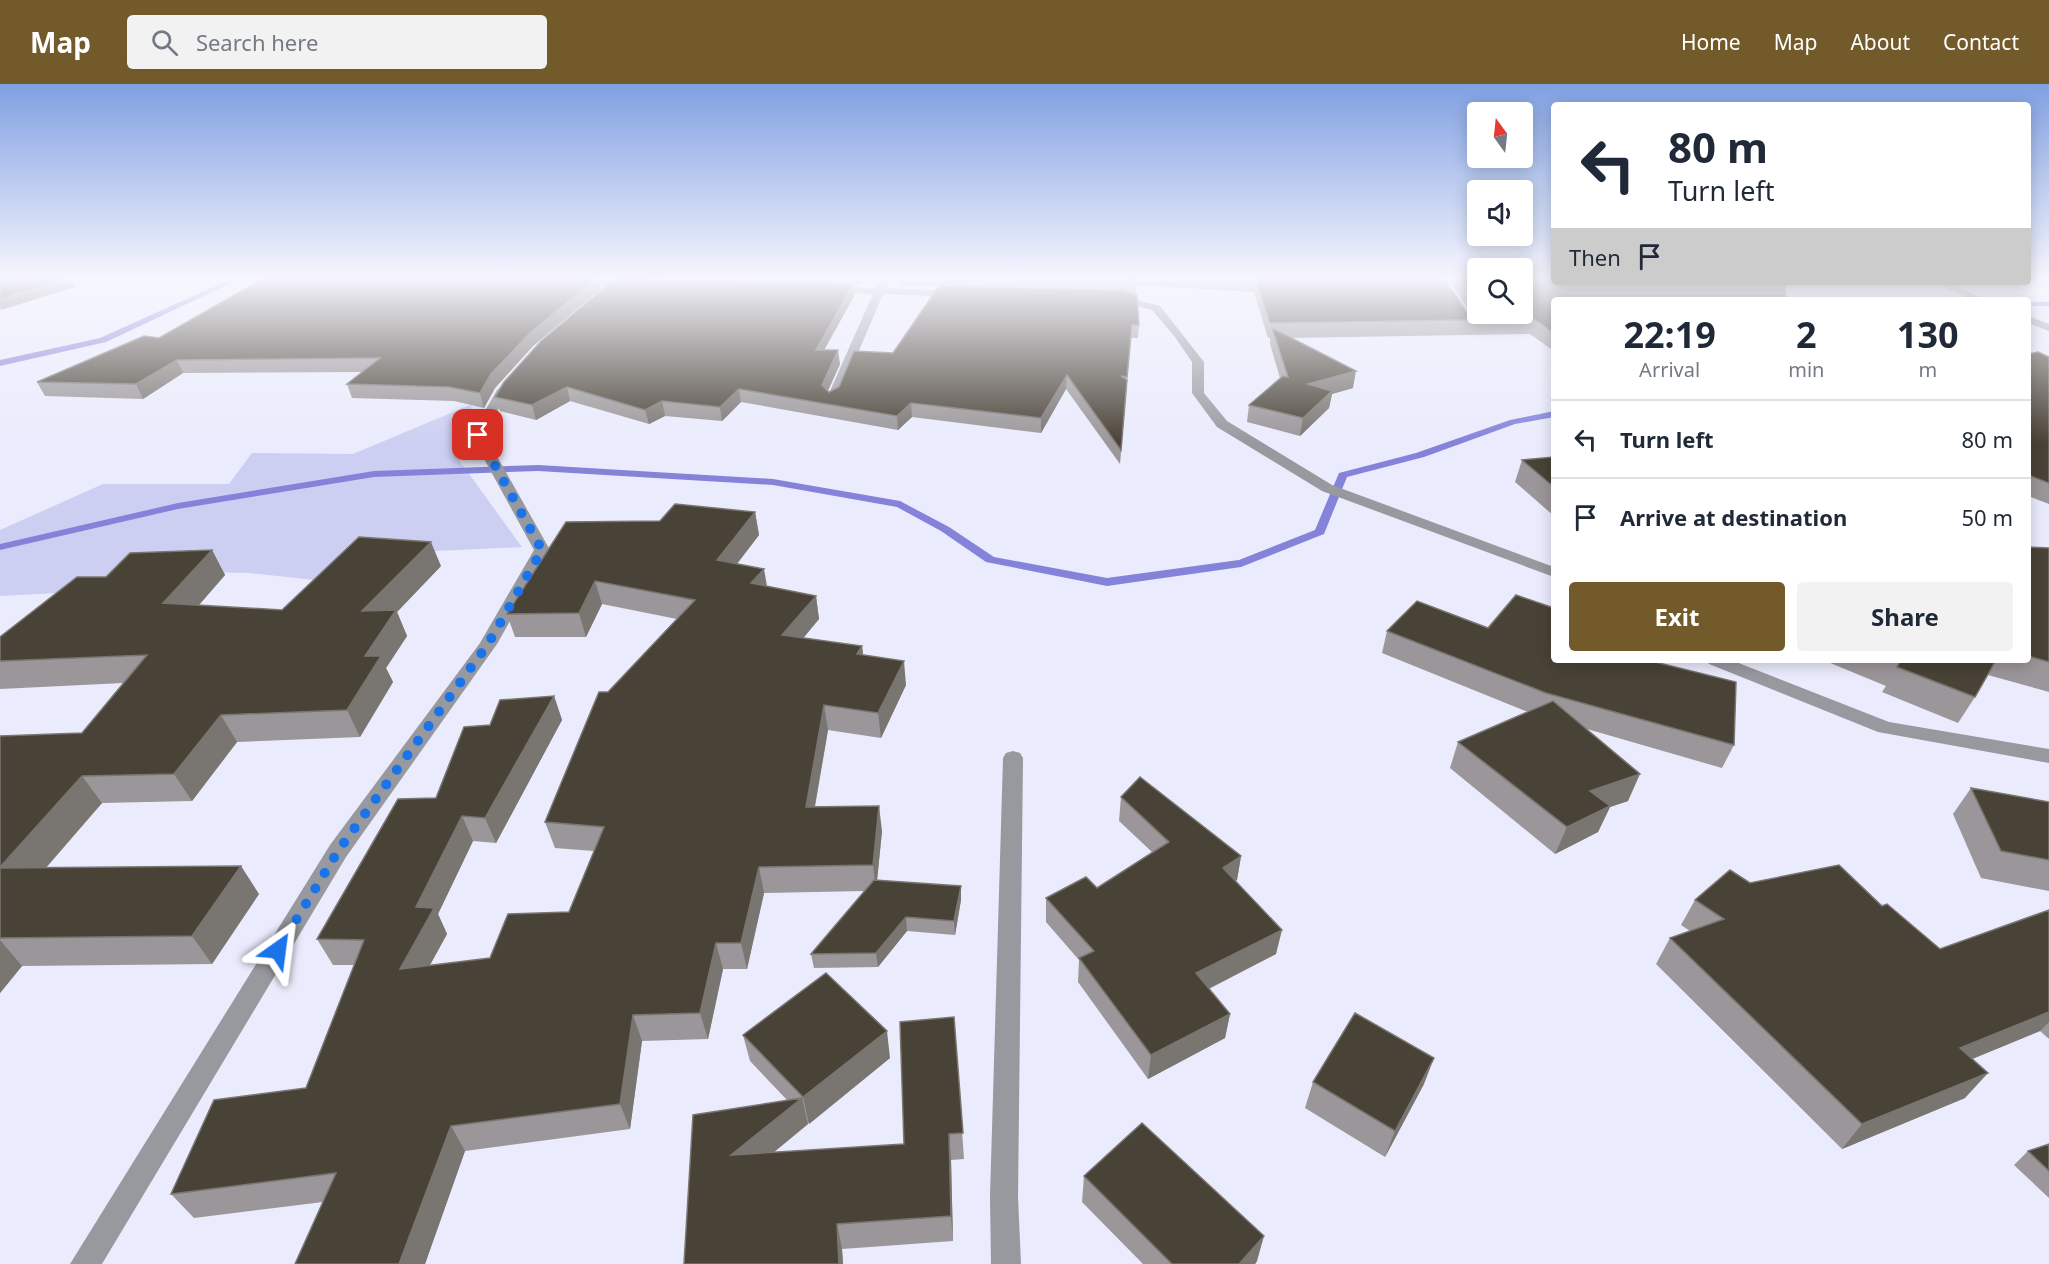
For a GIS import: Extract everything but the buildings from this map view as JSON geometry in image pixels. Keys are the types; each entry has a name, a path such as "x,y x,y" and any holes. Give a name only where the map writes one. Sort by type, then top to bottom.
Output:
{"street":[{"path":"832,400 861,333"},
{"path":"1175,333 1198,362 1198,393 1221,424 1327,488 1551,571"},
{"path":"85,1264 338,851 488,644 542,550 478,435 501,393 516,376"},
{"path":"1722,663 1885,728 2049,756"},
{"path":"1006,1264 1004,1197 1013,758"}],"shaded area":[{"path":"472,404 459,460 522,547 351,555 324,581 249,573 135,571 113,590 0,596 0,530 103,484 229,484 252,453 353,454"}],"waterway":[{"path":"0,363 103,340 118,333"},
{"path":"0,547 178,506 374,474 538,468 773,482 900,504 945,529 990,560 1107,582 1241,563 1320,532 1343,475 1420,455 1513,422 1551,415"}],"route":[{"path":"278,950 338,851 488,644 542,550 478,435"}]}
